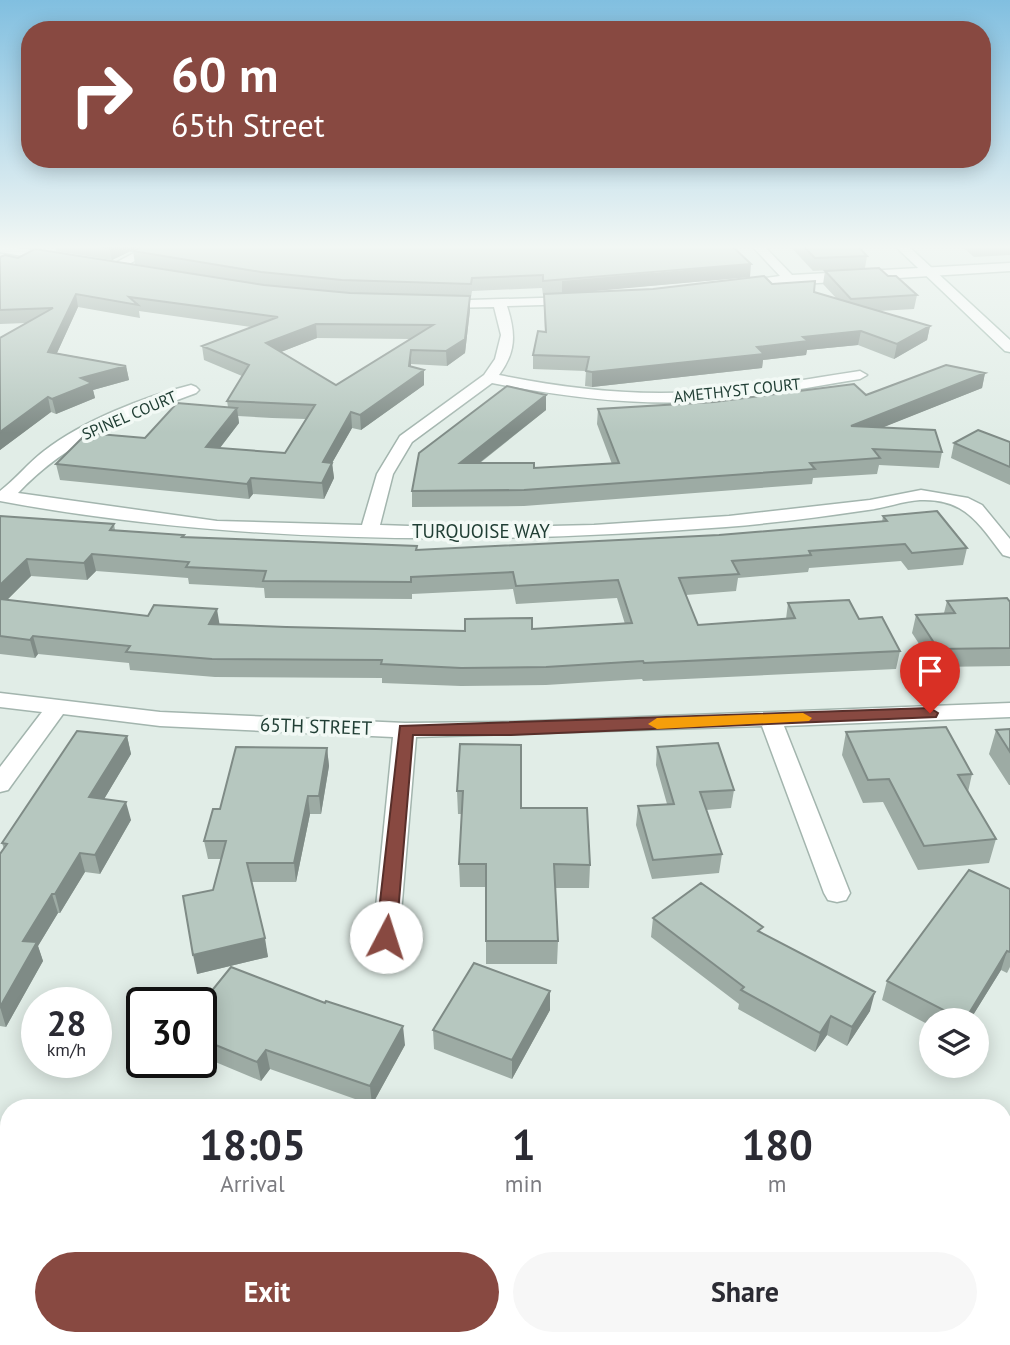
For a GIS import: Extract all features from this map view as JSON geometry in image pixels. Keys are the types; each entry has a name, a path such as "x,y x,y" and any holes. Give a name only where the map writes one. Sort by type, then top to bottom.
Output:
{"street":[{"path":"369,531 384,474 406,439 489,378 508,349 510,335 501,308"},
{"path":"967,308 1010,348"},
{"name":"AMETHYST COURT","path":"489,378 579,394 655,398 737,393 860,375"},
{"name":"SPINEL COURT","path":"2,497 36,466 81,434 119,416 191,390"},
{"name":"TURQUOISE WAY","path":"2,497 218,526 466,533 594,530 729,521 870,505 920,495 961,502 976,509 1010,551"},
{"name":"65TH STREET","path":"0,700 160,719 405,730 511,729 1010,710"},
{"path":"0,784 56,708"},
{"path":"770,719 837,893"},
{"path":"386,937 405,730"}],"building":[{"path":"0,308 69,308 48,352 126,366 81,378 92,383 52,399 48,397 0,432 0,338 53,308 0,310"},
{"path":"209,308 469,308 465,339 446,351 411,350 409,366 424,370 360,415 351,412 323,462 332,463 322,483 251,478 247,484 56,464 87,433 145,438 177,403 237,408 206,447 285,453 315,405 227,401 249,365 202,346 278,317","holes":["316,324 433,325 336,385 266,343"]},
{"path":"545,308 868,308 930,326 897,344 861,331 803,337 808,341 757,347 764,354 592,372 586,371 589,357 533,355 538,331 546,332"},
{"path":"946,365 985,373 851,426 935,430 942,452 873,449 880,458 810,463 815,469 524,490 412,491 419,453 507,386 546,395 460,463 534,463 534,468 619,463 598,409 714,402 854,384 866,395"},
{"path":"978,430 1010,442 1010,467 954,443"},
{"path":"937,511 967,548 912,553 905,544 809,551 811,555 732,561 739,574 679,578 698,625 795,618 788,603 849,600 859,619 882,617 900,651 546,667 461,668 381,664 382,660 212,659 126,652 130,646 33,636 30,640 0,636 0,599 148,616 154,605 217,609 209,624 286,627 465,631 465,619 532,618 532,629 632,623 618,580 516,586 513,572 411,577 411,582 263,581 266,571 186,567 189,562 92,554 84,563 27,559 0,585 0,516 114,524 110,530 184,535 182,537 417,546 416,550 719,535 887,521 883,516"},
{"path":"1007,598 1010,602 1010,648 938,649 916,615 955,613 947,601"},
{"path":"946,727 972,774 958,775 996,839 924,846 889,779 868,780 846,732"},
{"path":"1010,729 1010,752 996,730"},
{"path":"77,731 127,736 89,797 126,802 95,855 80,853 23,941 37,942 0,1007 0,854 7,844 2,843"},
{"path":"718,743 734,790 700,792 722,854 653,860 638,806 674,804 657,747"},
{"path":"460,744 521,745 521,808 587,808 590,865 554,864 558,941 486,941 486,864 459,864 463,791 457,791"},
{"path":"236,747 327,748 319,796 308,796 294,863 247,863 265,938 193,955 183,896 213,890 226,841 204,841 213,809 220,809"},
{"path":"969,870 1010,889 1010,952 1007,951 972,1008 940,1008 887,981"},
{"path":"701,883 763,927 758,931 875,992 852,1027 831,1016 820,1033 741,990 744,987 653,918"},
{"path":"474,963 550,991 512,1060 433,1030"},
{"path":"231,967 325,1003 326,1001 403,1026 370,1086 266,1050 257,1062 217,1046 217,987 215,987"}],"slow traffic":[{"path":"657,724 803,718"}],"route":[{"path":"386,937 405,730 511,729 930,713"}]}
